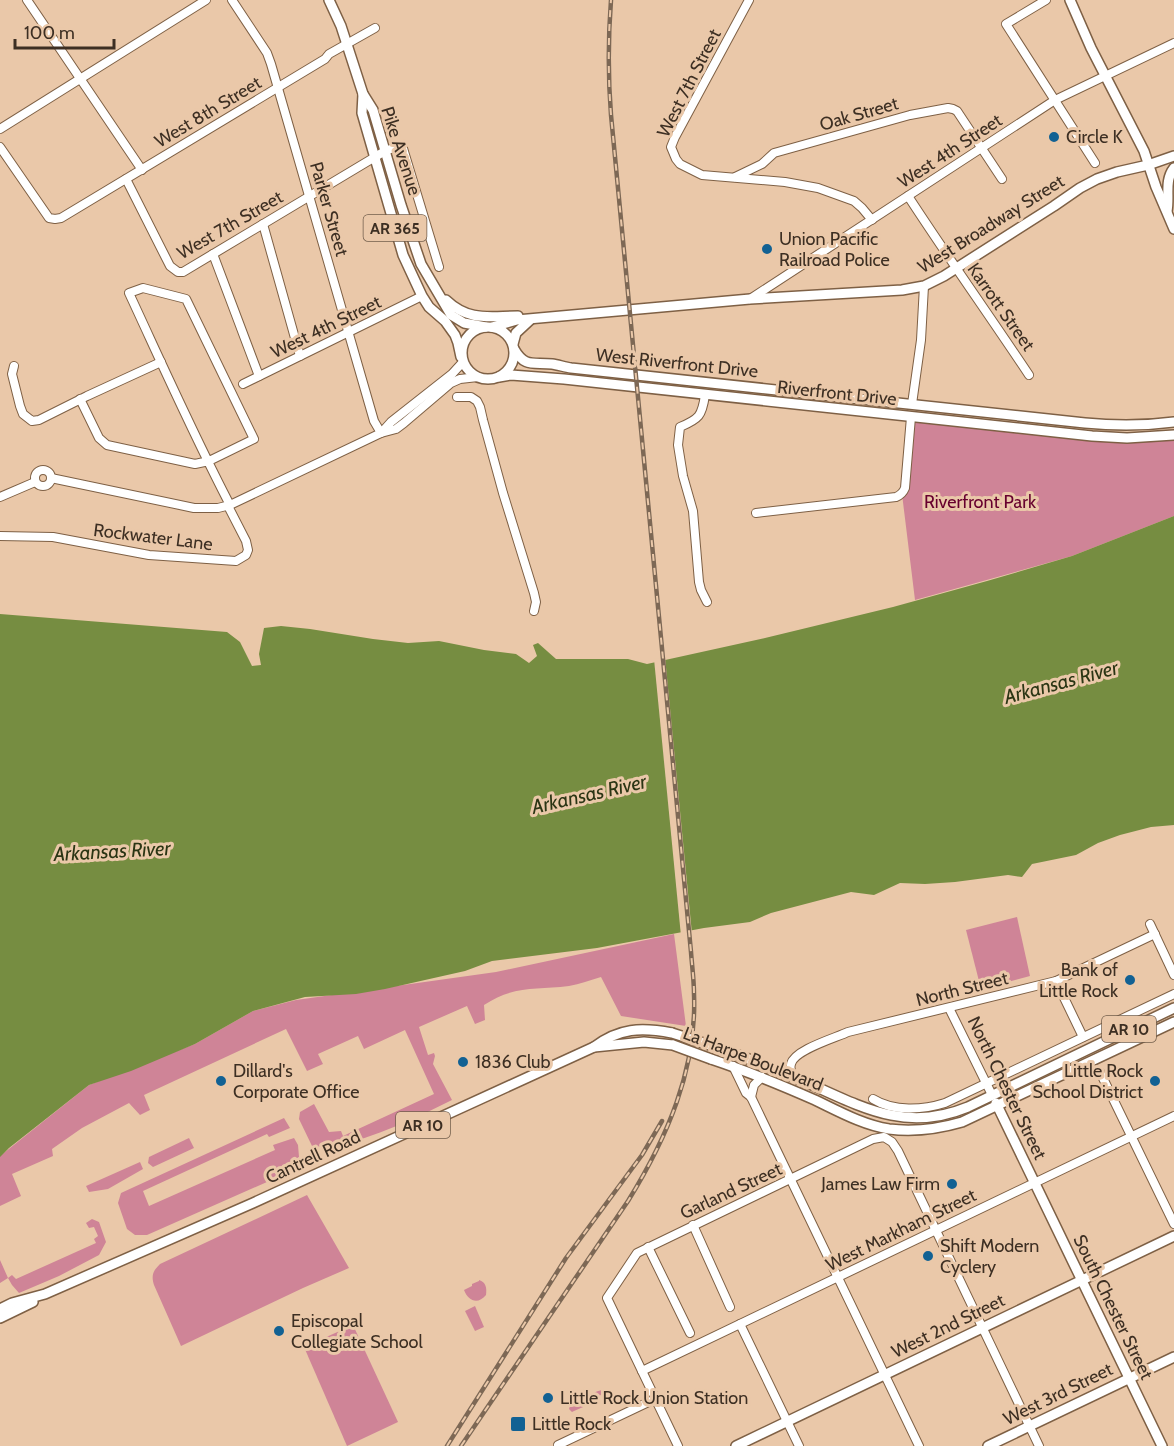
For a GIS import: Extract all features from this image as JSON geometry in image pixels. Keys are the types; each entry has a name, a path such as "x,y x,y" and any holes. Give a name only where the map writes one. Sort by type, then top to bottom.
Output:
{"main road":[{"name":"Pike Avenue","path":"329,0 347,44 363,94 373,110 416,250 428,278 451,315 457,320 470,325 489,327"},
{"path":"1070,0 1105,76 1144,151 1174,229"},
{"name":"Pike Avenue","path":"363,94 362,113 403,255 422,296 433,311 451,328 462,359"},
{"name":"West Broadway Street","path":"489,327 517,320 750,299 902,290 924,286 944,276 1089,183 1107,175 1174,156"},
{"path":"1167,214 1168,181 1174,168"},
{"name":"AR 365","path":"438,292 453,307 471,315 489,318 517,316 532,319"},
{"path":"478,377 486,379 499,377 509,368 512,363 517,332 532,319"},
{"path":"462,359 463,345 473,331 489,327 503,332 513,346"},
{"name":"West Riverfront Drive","path":"513,346 521,359 529,363 580,369 1104,425 1143,426 1170,423"},
{"name":"AR 365","path":"462,359 468,370 478,377"},
{"name":"Riverfront Drive","path":"499,377 511,375 564,379 1106,438 1147,438 1174,435"},
{"path":"911,417 912,404"},
{"name":"La Harpe Boulevard","path":"594,1047 615,1034 624,1032 652,1030 672,1033 790,1074 881,1114 926,1117 956,1112 1174,1008"},
{"name":"La Harpe Boulevard","path":"594,1047 627,1042 673,1045 762,1077 860,1121 887,1129 917,1130 947,1127 962,1122 1174,1022"},
{"name":"Cantrell Road","path":"0,1309 14,1307 253,1203 594,1047"},
{"name":"North Chester Street","path":"992,1095 1035,1182"},
{"name":"South Chester Street","path":"1035,1182 1162,1446"},
{"name":"West 2nd Street","path":"736,1446 1174,1236"},
{"name":"Cantrell Road","path":"0,1318 14,1307"},
{"name":"West 3rd Street","path":"988,1446 1174,1357"}],"street":[{"path":"27,0 142,170"},
{"path":"0,129 206,0"},
{"name":"Parker Street","path":"232,0 267,53 374,421 381,433"},
{"name":"West 7th Street","path":"749,0 671,147 678,162 702,176 766,180"},
{"path":"1046,0 1006,24 1095,163"},
{"name":"West 8th Street","path":"0,147 49,218 61,218 375,27"},
{"name":"West 4th Street","path":"750,299 1055,100 1174,43"},
{"name":"Oak Street","path":"734,178 762,164 774,153 930,111 953,109 957,111 981,148"},
{"path":"385,151 402,145 439,267"},
{"path":"981,148 1002,179"},
{"name":"West 7th Street","path":"126,179 170,266 178,272 183,272 385,151"},
{"path":"762,164 766,180 802,184 854,201 872,220"},
{"name":"Karrott Street","path":"908,196 1029,375"},
{"path":"263,224 300,356"},
{"path":"213,254 259,376"},
{"path":"912,404 921,340 924,286"},
{"path":"80,399 99,438 107,445 195,464 209,461 254,439 186,299 143,288 129,293 209,461 229,505"},
{"name":"West 4th Street","path":"243,384 422,296"},
{"path":"381,433 391,422 452,374 462,359"},
{"path":"14,366 12,374 20,406 23,414 33,421 161,362"},
{"path":"51,478 194,508 208,509 229,505 381,433 396,429 447,386 468,377 478,377"},
{"path":"705,394 703,408 698,418 680,427 678,445 683,476 693,511 699,582 707,602"},
{"path":"457,397 471,397 480,407 500,483 534,593 536,602 534,611"},
{"path":"756,513 899,496 905,488 911,417"},
{"path":"39,470 46,470 51,475 48,484 44,486 35,482 34,475 39,470"},
{"path":"0,497 35,482"},
{"name":"Rockwater Lane","path":"0,536 53,537 149,555 236,561 246,555 248,550 229,505"},
{"path":"1150,924 1174,975"},
{"name":"North Street","path":"790,1074 790,1063 796,1056 832,1038 851,1031 1056,981 1155,934"},
{"path":"1056,981 1083,1037"},
{"path":"873,1099 890,1106 919,1108 945,1103 1174,994"},
{"name":"North Chester Street","path":"949,1008 992,1095"},
{"path":"733,1066 746,1093 751,1097 919,1446"},
{"path":"1100,1072 1174,1224"},
{"path":"751,1097 753,1088 762,1077"},
{"name":"West Markham Street","path":"642,1371 1174,1116"},
{"name":"Garland Street","path":"642,1371 607,1298 637,1253 693,1225 877,1138 886,1138 898,1151 936,1230"},
{"path":"693,1225 730,1307"},
{"path":"936,1230 1039,1446"},
{"path":"648,1247 690,1333"},
{"path":"740,1324 799,1446"},
{"path":"642,1371 678,1446"},
{"path":"559,1446 655,1399"}],"green space":[{"name":"Riverfront Park","path":"911,417 1092,436 1174,435 1174,516 1072,556 915,600 902,494"},
{"path":"1017,917 1030,976 981,989 966,930"},
{"path":"674,934 686,1026 621,1016 601,977 569,986 505,994 484,1005 485,1020 475,1024 467,1006 419,1027 428,1055 434,1053 433,1064 452,1100 409,1121 332,1147 312,1146 299,1119 300,1112 314,1104 329,1132 341,1131 343,1136 434,1094 405,1030 364,1049 358,1036 318,1054 323,1064 307,1071 286,1029 144,1095 150,1110 140,1115 129,1103 82,1128 52,1149 53,1156 12,1174 21,1196 0,1206 0,1156 89,1085 195,1044 253,1011 296,1000 496,972"},
{"path":"284,1118 290,1128 269,1137 267,1134 143,1191 149,1206 275,1150 273,1145 294,1138 298,1145 299,1157 276,1178 147,1235 135,1235 127,1229 118,1203 121,1193"},
{"path":"189,1138 194,1148 153,1167 148,1163 149,1157"},
{"path":"140,1162 143,1169 108,1189 89,1192 86,1186"},
{"path":"307,1195 349,1268 181,1346 154,1285 154,1271 160,1264"},
{"path":"92,1219 99,1222 106,1242 99,1255 59,1276 19,1293 8,1278 12,1275 16,1279 96,1243 94,1239 98,1236 94,1227 89,1228 86,1223"},
{"path":"0,1260 8,1278 0,1283"},
{"path":"479,1280 485,1286 486,1295 477,1301 468,1297 464,1290"},
{"path":"475,1306 484,1327 475,1331 465,1311"},
{"path":"353,1325 398,1422 347,1446 304,1347"},
{"path":"602,1390 603,1393 590,1404 572,1412 569,1409 570,1406"}],"water":[{"name":"Arkansas River","path":"1174,516 1174,825 1151,827 1120,835 1098,843 1076,855 1032,864 1022,877 1008,875 955,882 900,883 874,895 851,892 771,913 750,922 597,948 492,961 465,971 385,989 356,994 305,997 253,1011 195,1044 131,1071 89,1085 0,1157 0,614 227,632 240,642 252,666 261,665 259,654 264,628 281,626 408,643 439,641 516,654 529,663 537,656 533,645 538,643 556,659 628,659 647,664 893,607 987,581 1072,556"}],"pier":[{"path":"665,657 692,934 681,936 654,659"}],"railway":[{"path":"461,1446 642,1177 667,1128 677,1102 685,1076 694,1022 691,952 611,115 609,86 611,0"},
{"path":"447,1446 566,1258 642,1155 662,1121"}],"place":[{"name":"Circle K","path":"1054,137"},
{"name":"Union Pacific Railroad Police","path":"767,249"},
{"name":"Bank of Little Rock","path":"1130,980"},
{"name":"1836 Club","path":"463,1062"},
{"name":"Dillard's Corporate Office","path":"221,1081"},
{"name":"Little Rock School District","path":"1155,1081"},
{"name":"James Law Firm","path":"952,1184"},
{"name":"Shift Modern Cyclery","path":"928,1256"},
{"name":"Episcopal Collegiate School","path":"279,1331"},
{"name":"Little Rock Union Station","path":"548,1398"},
{"name":"Little Rock","path":"518,1424"}]}
